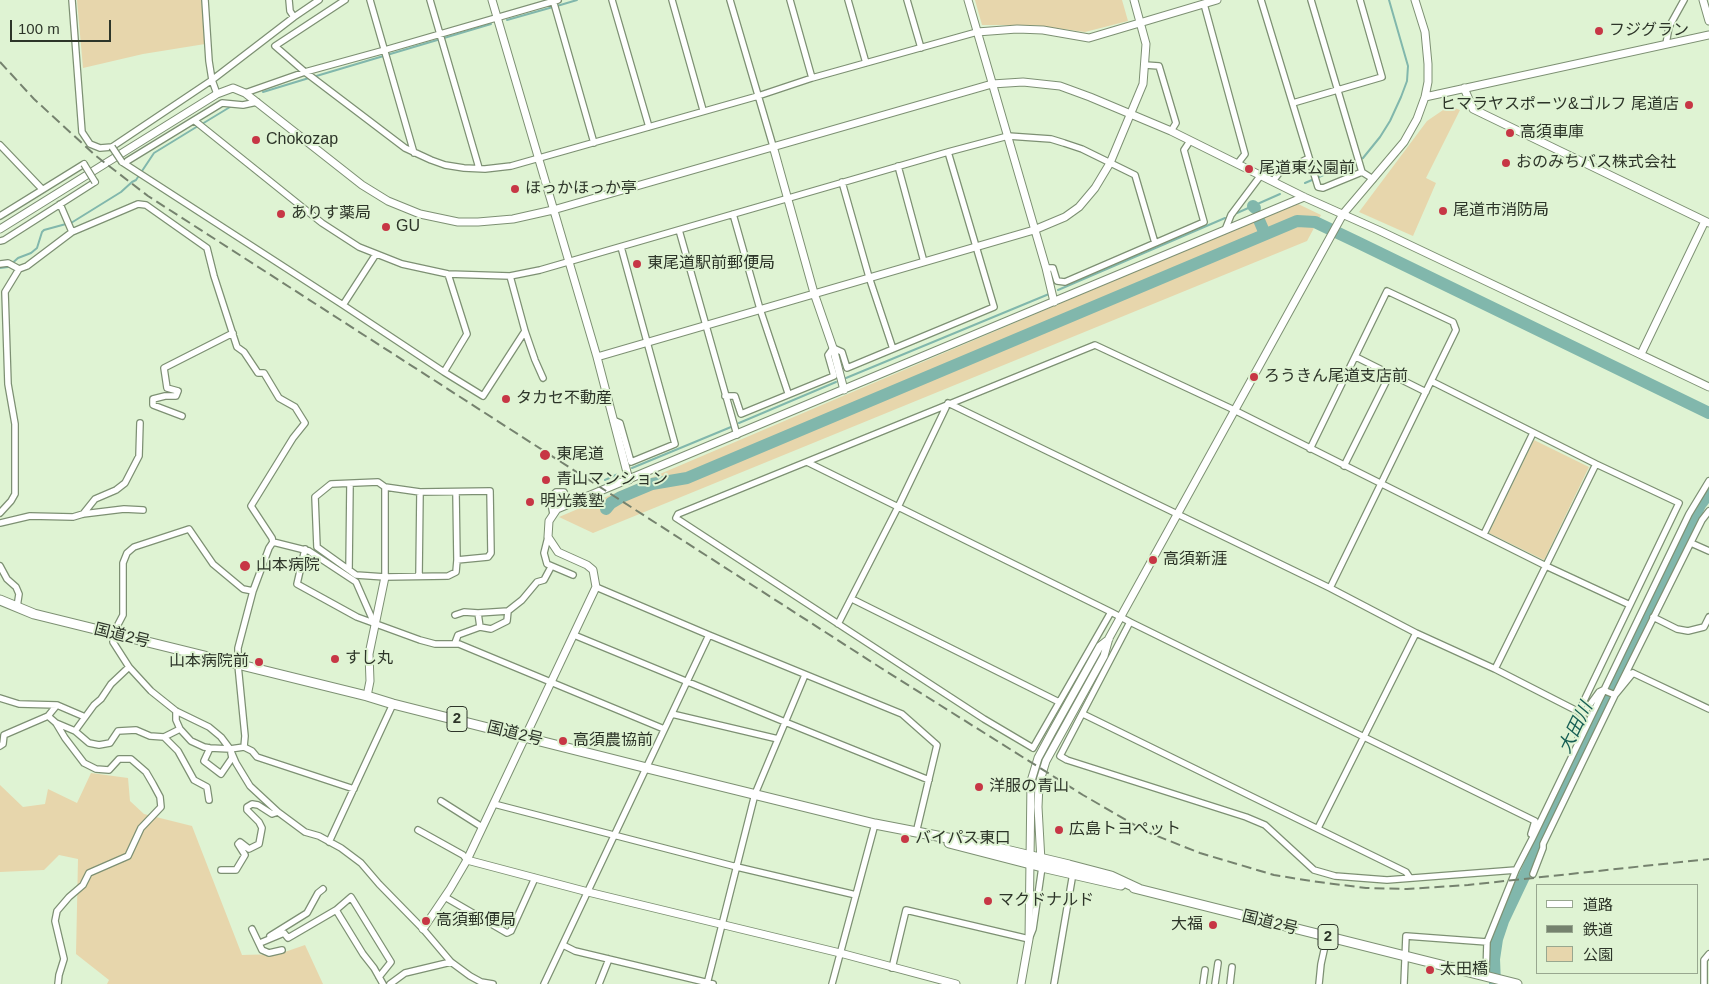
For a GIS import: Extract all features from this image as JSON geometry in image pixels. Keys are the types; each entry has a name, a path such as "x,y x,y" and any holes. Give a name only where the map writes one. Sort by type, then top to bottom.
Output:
{"highway":[{"name":"国道2号","path":"0,600 34,614 113,634 876,824 916,833 947,837 1031,860 1042,867 1139,889 1404,956 1486,980 1517,984"},
{"name":"国道2号","path":"1031,860 1041,858 1111,876 1139,889"}],"street":[{"path":"72,0 82,132 90,144 100,148 112,147 212,80 319,0"},
{"path":"205,0 209,61 212,80 217,94"},
{"path":"289,0 290,11 294,17"},
{"path":"345,0 275,46 392,140 414,153 445,165 479,168 512,166 977,32 1017,29 1043,30 1089,38 1214,0"},
{"path":"370,0 414,153"},
{"path":"430,0 479,168"},
{"path":"492,0 553,210 570,261 629,480"},
{"path":"612,0 649,127"},
{"path":"672,0 704,110"},
{"path":"730,0 814,293 833,348 844,390"},
{"path":"790,0 812,78"},
{"path":"848,0 866,63"},
{"path":"907,0 920,48"},
{"path":"968,0 1046,268 1054,302"},
{"path":"597,357 1034,230 1065,217 1079,206 1095,188 1110,163 1144,84 1146,44 1134,0"},
{"path":"1261,0 1318,187 1323,188 1362,172"},
{"path":"1311,0 1362,172 1373,179"},
{"path":"1293,103 1382,77 1360,0"},
{"path":"1029,939 1033,929 1042,867 1038,807 1040,774 1104,656 1109,638 1343,214 1404,142 1417,120 1428,82 1428,64 1424,32 1415,0"},
{"path":"1666,44 1669,27 1684,0"},
{"path":"1703,0 1709,21"},
{"path":"245,93 307,73 386,53 497,18 555,3 594,143"},
{"path":"1204,4 1245,154 1238,163"},
{"path":"1425,97 1709,35"},
{"path":"1146,65 1159,66 1176,123 1171,131"},
{"path":"0,229 217,94 233,88 245,93 362,185 388,201 420,214 458,222 478,222 513,219 553,210 992,84 1023,82 1060,86 1171,131 1304,197 1709,387"},
{"path":"1464,88 1473,109 1707,222 1641,354"},
{"path":"123,163 197,122 222,103 243,105 257,102"},
{"path":"197,122 322,223 359,247 402,264 448,274 510,276 540,270 1008,136 1057,141 1082,149 1135,175 1155,243"},
{"path":"1046,268 1053,268 1057,281 1065,282 1204,222 1184,150 1190,140"},
{"path":"0,144 42,189"},
{"path":"112,147 123,163 483,396 525,331"},
{"path":"833,348 842,352 847,368 994,307 948,152"},
{"path":"1272,180 1279,173 1309,158"},
{"path":"0,216 84,164 95,182 0,241"},
{"path":"898,166 924,262"},
{"path":"1224,230 1232,215 1261,175"},
{"path":"842,182 892,349"},
{"path":"573,575 547,564 544,553 549,521 552,514 558,509 1304,197"},
{"path":"60,204 72,232"},
{"path":"0,264 19,268 27,266 72,232 138,204 146,205 207,248 237,347 244,352 258,373 264,373 279,398 295,407 305,423 292,438 251,506 273,542"},
{"path":"733,214 760,309 788,393"},
{"path":"678,230 736,435"},
{"path":"613,420 620,424 631,462 674,444 621,247"},
{"path":"343,305 376,254"},
{"path":"0,513 12,501 15,494 15,424 8,384 5,292 19,268"},
{"path":"444,372 467,334 448,274"},
{"path":"510,276 525,331 543,378"},
{"path":"1310,449 1387,291 1453,322 1456,330 1330,588"},
{"path":"182,416 153,406 153,399 176,396 178,391 167,388 164,368 232,333"},
{"path":"1111,612 1033,748 984,719 676,518 678,514 1095,345 1235,411 1546,566 1630,605"},
{"path":"725,396 735,396 741,414 788,393 834,376 828,355 833,348"},
{"path":"0,361 7,354"},
{"path":"1356,357 1426,392"},
{"path":"1344,466 1390,374"},
{"path":"1431,381 1596,464 1679,503 1581,712 1578,744"},
{"path":"838,624 898,507 948,403"},
{"path":"948,403 1581,712"},
{"path":"83,514 95,499 116,490 125,483 139,456 140,423"},
{"path":"1484,534 1534,433"},
{"path":"807,462 1535,821 1531,835 1532,839"},
{"path":"1495,669 1596,464"},
{"path":"1486,980 1487,942 1516,870 1689,514 1709,481"},
{"path":"456,493 456,572 448,576 385,577 356,575 317,547 315,497 331,484 378,482 385,488 420,492 456,493 490,491 491,553 488,557 457,560"},
{"path":"349,570 350,484"},
{"path":"368,696 370,681 369,654 385,577 385,488"},
{"path":"419,576 420,492"},
{"path":"552,514 550,498 556,492 564,492 569,504"},
{"path":"0,523 30,516 73,517 124,509 144,510"},
{"path":"1533,874 1543,844 1614,695 1702,520 1709,511"},
{"path":"253,591 243,588 213,564 189,529 134,547 127,553 123,563 123,615 113,634 113,642 129,667 151,691 176,711 209,727 221,736 250,786 278,812 305,832 319,836 361,862 379,884 423,928 451,962 481,982 492,984"},
{"path":"423,928 445,897 467,860 596,587 594,570 558,552 548,537"},
{"path":"273,542 305,549 356,582 374,623"},
{"path":"244,747 245,736 238,648 253,591 273,542"},
{"path":"1691,543 1709,551"},
{"path":"305,549 297,584 357,617 435,644 459,644 664,729"},
{"path":"0,566 7,579 16,587 19,594 17,607"},
{"path":"455,615 464,612 508,611 522,600 537,582 544,580 551,567"},
{"path":"596,587 902,714 937,745 916,833"},
{"path":"852,599 1059,702"},
{"path":"455,643 458,636 480,627 491,629 507,621 508,611"},
{"path":"478,613 480,627"},
{"path":"1653,617 1678,629 1688,631 1707,628 1709,617"},
{"path":"1130,622 1060,756 1067,760 1167,790 1265,825 1314,870 1335,876 1387,880 1516,870"},
{"path":"1318,828 1416,633"},
{"path":"574,635 929,780"},
{"path":"544,984 709,635"},
{"path":"1021,984 1029,939 1031,781 1038,758 1100,646 1109,638"},
{"path":"75,731 111,684 129,667"},
{"path":"1614,695 1633,673"},
{"path":"1625,674 1633,673 1709,710"},
{"path":"563,945 574,951 709,984 736,867 756,794 805,674"},
{"path":"1581,712 1599,692 1605,690 1614,695"},
{"path":"0,698 19,704 57,705 85,717"},
{"path":"330,842 393,704"},
{"path":"0,746 3,744 4,735 48,716 57,705"},
{"path":"176,711 176,720 180,729 191,741 204,747 230,749 244,747 252,751 257,757 354,789"},
{"path":"672,714 778,739"},
{"path":"1083,714 1406,872 1410,878"},
{"path":"48,716 56,723 84,763 96,769 108,770 119,759 132,759 146,772 160,797 161,807 140,828 128,856 89,873 83,885 57,911 55,921 64,959 58,984"},
{"path":"56,723 75,731 89,742 99,745 110,743 118,731 136,730 150,736 164,737 180,729"},
{"path":"164,737 178,751 194,780 207,788 209,800"},
{"path":"210,748 204,761 221,774 232,758 230,749"},
{"path":"441,800 482,827"},
{"path":"221,870 236,870 245,855 238,844 240,842 249,849 259,844 262,828 259,822 247,810 247,807 252,804 258,805 272,814 278,812"},
{"path":"494,804 736,867 856,895"},
{"path":"832,984 876,824"},
{"path":"418,830 462,855 467,860 588,892 840,953 956,984"},
{"path":"1054,984 1072,873"},
{"path":"445,897 507,933 511,931 535,878"},
{"path":"259,942 306,913 323,889"},
{"path":"259,942 284,933 288,938 336,910 352,897 391,962 379,977"},
{"path":"336,910 383,984"},
{"path":"892,968 906,910 1029,939"},
{"path":"306,913 313,924"},
{"path":"252,928 262,950 269,953 282,950"},
{"path":"1404,984 1406,936 1487,942"},
{"path":"1319,984 1326,937"},
{"path":"1704,984 1704,960 1709,954"},
{"path":"599,984 609,959"},
{"path":"390,984 405,973 451,962"},
{"path":"1216,984 1218,963"},
{"path":"1230,984 1232,967"},
{"path":"1203,984 1205,970"}],"green space":[{"path":"77,0 202,0 205,44 143,54 83,68"},
{"path":"975,0 1122,0 1128,21 1085,32 1033,25 982,25"},
{"path":"1449,106 1460,110 1426,178 1436,183 1413,236 1359,212 1427,121"},
{"path":"1296,203 1321,215 1307,241 593,533 559,517"},
{"path":"1534,440 1589,467 1544,560 1489,533"},
{"path":"91,773 128,778 130,801 144,814 192,826 242,955 279,954 305,945 323,984 107,984 109,980 76,954 78,859 59,855 44,870 0,872 0,785 23,807 45,804 48,789 77,803"}],"waterway":[{"path":"557,6 577,0"},
{"path":"1305,183 1363,158 1390,121 1407,81 1408,66 1389,0"},
{"path":"507,20 553,7"},
{"path":"313,77 491,24"},
{"path":"263,92 309,78"},
{"path":"202,124 230,107"},
{"path":"71,223 121,192 136,180 154,153 198,126"},
{"path":"1237,213 1280,194"},
{"path":"1058,290 1225,218"},
{"path":"1259,220 1265,234"},
{"path":"606,509 611,503 621,497 652,484 687,478 1297,221 1315,222 1709,413"},
{"path":"0,268 8,267 18,258 31,253 37,248 44,230 66,224"},
{"path":"846,378 1049,294"},
{"path":"739,423 836,382"},
{"path":"632,468 731,427"},
{"path":"605,480 618,474"},
{"name":"大田川","path":"1495,984 1494,959 1497,939 1503,921 1700,505 1709,493"}],"railway":[{"path":"0,62 34,99 96,156 148,196 881,668 1083,795 1147,832 1200,853 1274,875 1366,888 1407,889 1468,885 1709,859"}],"place":[{"name":"フジグラン","path":"1599,31"},
{"name":"ヒマラヤスポーツ&ゴルフ 尾道店","path":"1689,105"},
{"name":"高須車庫","path":"1510,133"},
{"name":"Chokozap","path":"256,140"},
{"name":"おのみちバス株式会社","path":"1506,163"},
{"name":"尾道東公園前","path":"1249,169"},
{"name":"ほっかほっか亭","path":"515,189"},
{"name":"尾道市消防局","path":"1443,211"},
{"name":"ありす薬局","path":"281,214"},
{"name":"GU","path":"386,227"},
{"name":"東尾道駅前郵便局","path":"637,264"},
{"name":"ろうきん尾道支店前","path":"1254,377"},
{"name":"タカセ不動産","path":"506,399"},
{"name":"東尾道","path":"545,455"},
{"name":"青山マンション","path":"546,480"},
{"name":"明光義塾","path":"530,502"},
{"name":"高須新涯","path":"1153,560"},
{"name":"山本病院","path":"245,566"},
{"name":"すし丸","path":"335,659"},
{"name":"山本病院前","path":"259,662"},
{"name":"高須農協前","path":"563,741"},
{"name":"洋服の青山","path":"979,787"},
{"name":"広島トヨペット","path":"1059,830"},
{"name":"バイパス東口","path":"905,839"},
{"name":"マクドナルド","path":"988,901"},
{"name":"高須郵便局","path":"426,921"},
{"name":"大福","path":"1213,925"},
{"name":"太田橋","path":"1430,970"}]}
